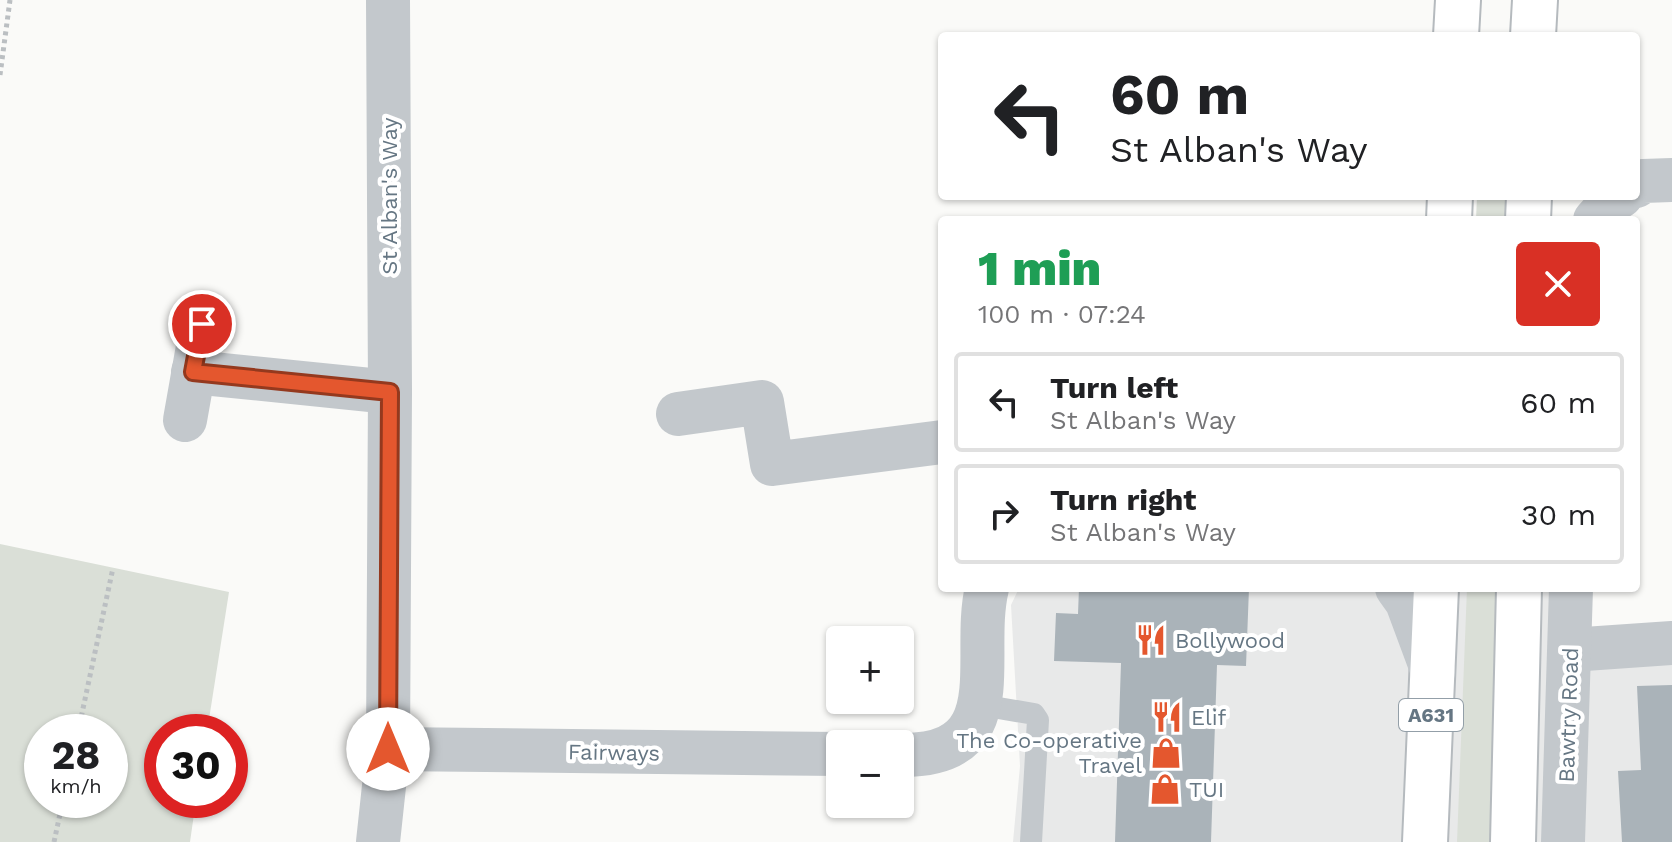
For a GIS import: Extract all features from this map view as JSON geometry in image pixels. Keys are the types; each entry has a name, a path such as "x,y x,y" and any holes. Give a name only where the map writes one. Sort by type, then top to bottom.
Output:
{"main road":[{"path":"1456,32 1458,0"},
{"path":"1533,32 1535,0"},
{"name":"A631","path":"1425,842 1436,592"},
{"path":"1513,842 1519,592"}],"street":[{"name":"St Alban's Way","path":"378,842 388,749 388,0"},
{"path":"1437,0 1448,32"},
{"path":"1599,216 1615,200"},
{"path":"185,420 202,324"},
{"path":"193,372 390,392"},
{"path":"678,414 762,402 772,464 938,443"},
{"path":"914,755 943,750 965,733 981,705 987,592"},
{"path":"1400,592 1407,602 1433,672"},
{"name":"Bawtry Road","path":"1563,842 1571,592"},
{"path":"1570,650 1672,643"},
{"name":"Fairways","path":"388,749 826,754"}],"lane":[{"path":"981,705 1034,714 1038,720 1031,842"}],"path":[{"path":"0,75 10,0"},
{"path":"82,714 113,568"},
{"path":"54,842 59,818"}],"shaded area":[{"path":"1477,200 1510,200 1509,216 1476,216"},
{"path":"0,544 229,592 210,714 144,714 144,818 193,818 190,842 0,842"},
{"path":"1017,592 1576,592 1570,650 1672,643 1672,842 1013,842 1020,766 1011,605"},
{"path":"1467,592 1500,592 1494,842 1457,842"}],"building":[{"path":"1079,592 1249,592 1246,666 1217,665 1211,842 1115,842 1121,663 1054,661 1056,613 1078,614"},
{"path":"1672,685 1672,842 1622,842 1618,771 1641,770 1637,686"}],"place":[{"name":"Bollywood","path":"1151,640"},
{"name":"Elif","path":"1167,717"},
{"name":"The Co-operative Travel","path":"1166,753"},
{"name":"TUI","path":"1165,789"}],"route":[{"path":"202,324 193,372 390,392 388,749"}]}
